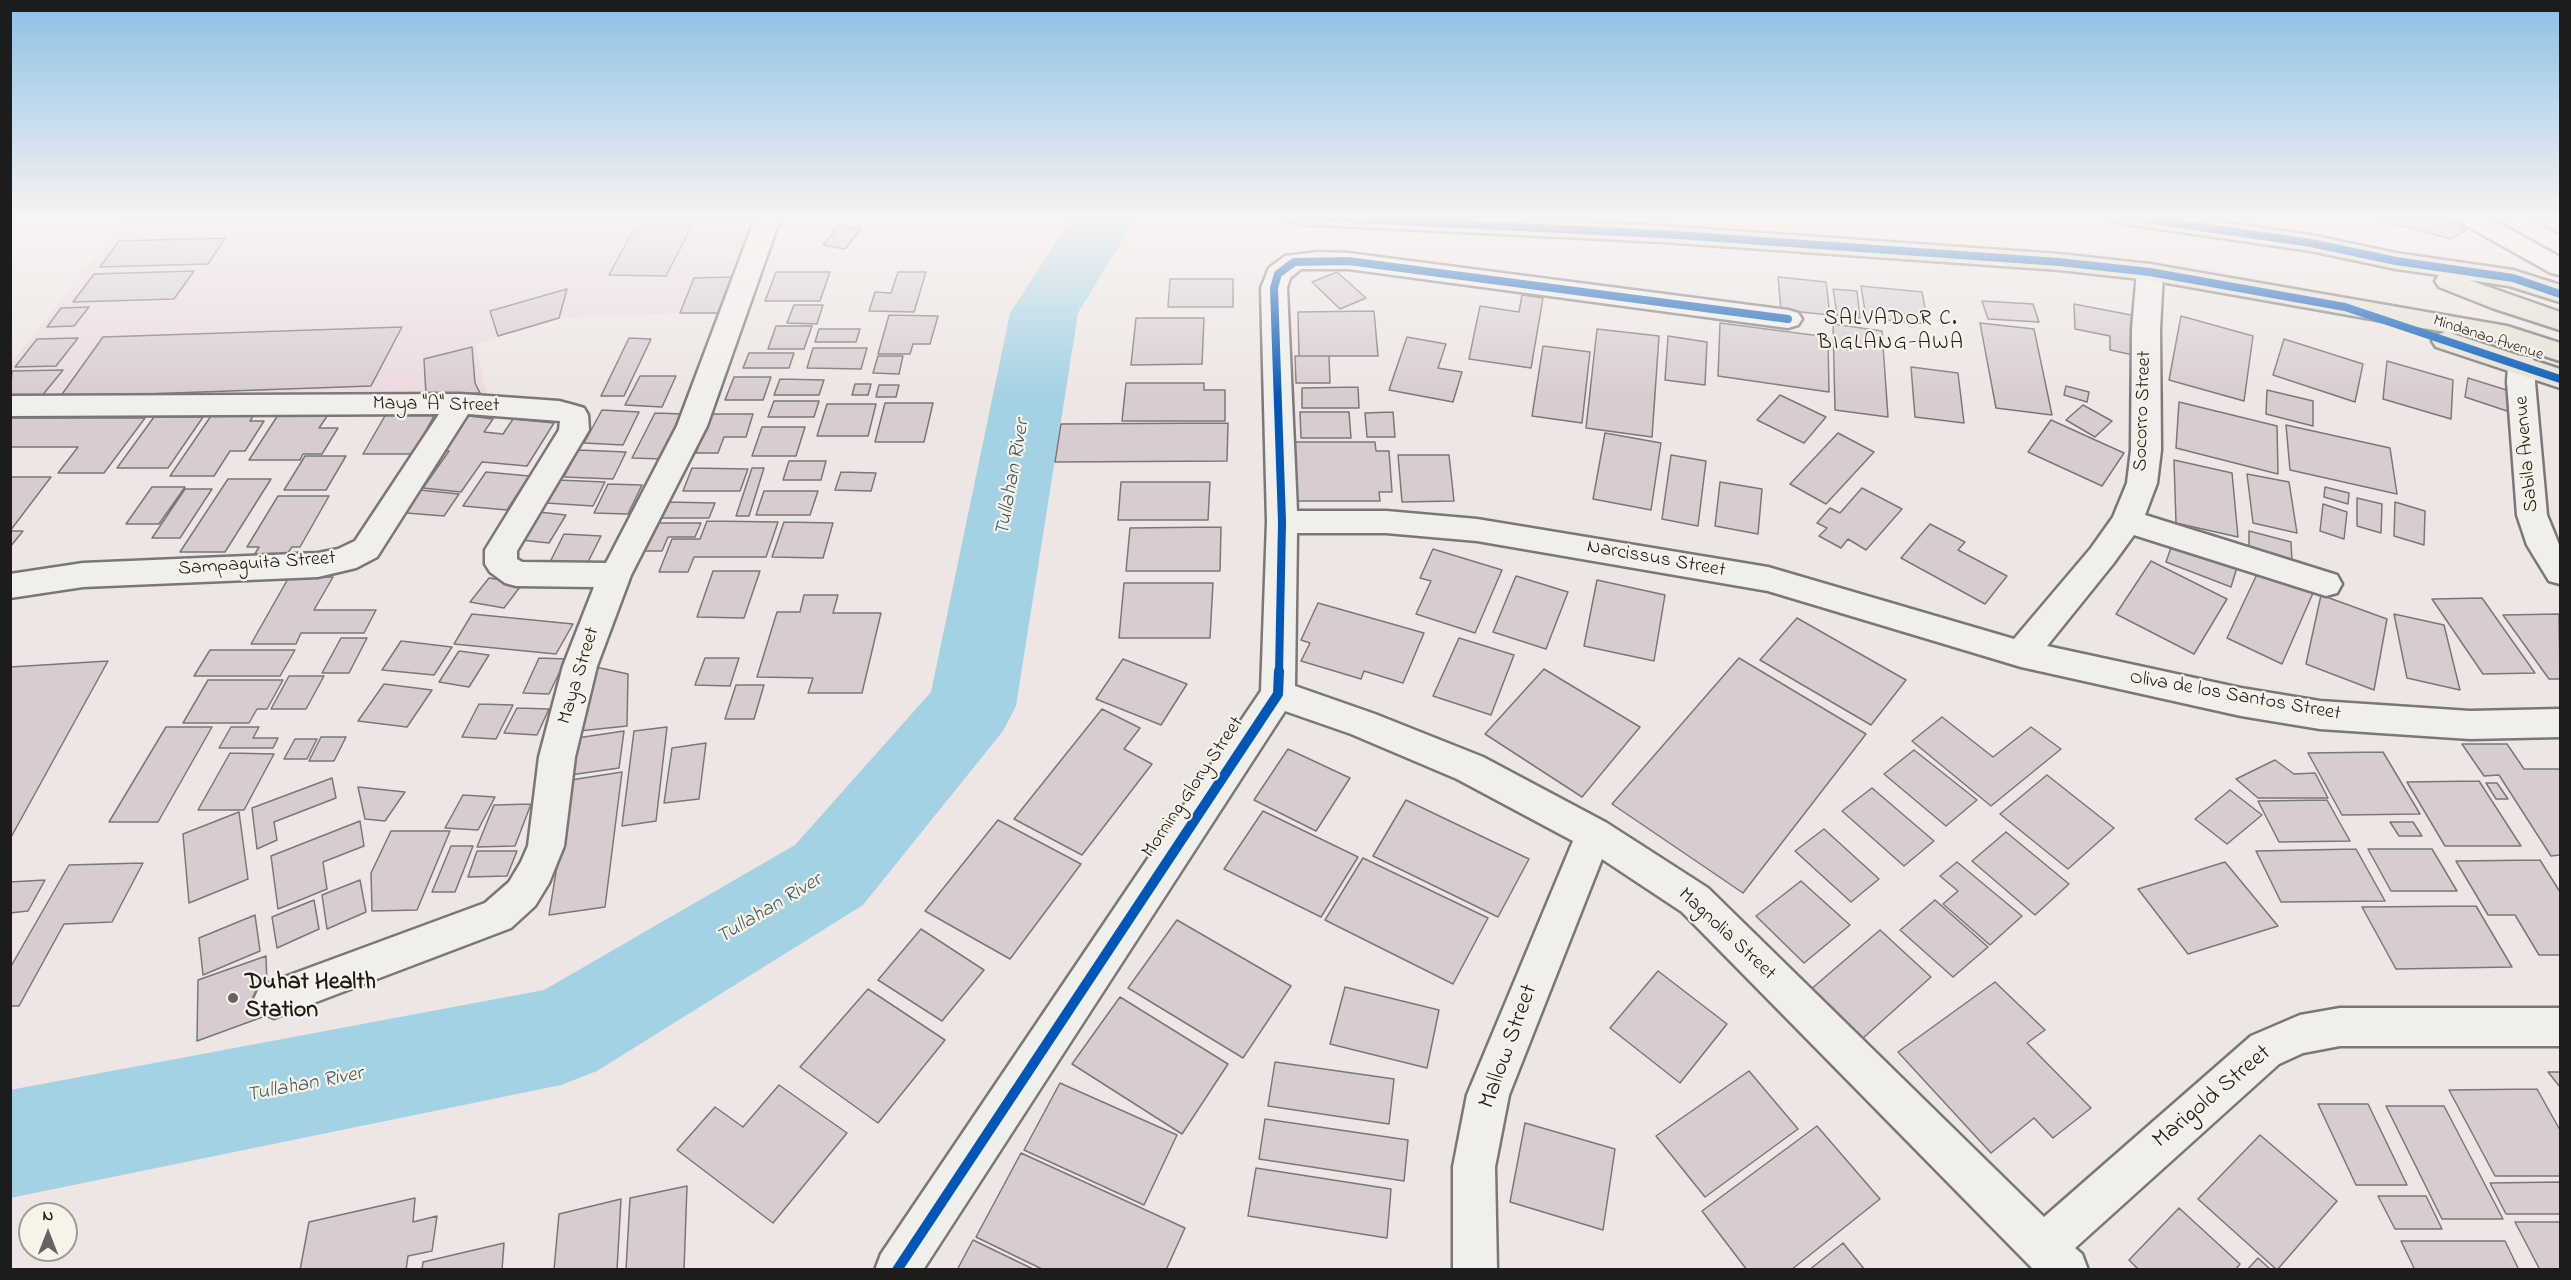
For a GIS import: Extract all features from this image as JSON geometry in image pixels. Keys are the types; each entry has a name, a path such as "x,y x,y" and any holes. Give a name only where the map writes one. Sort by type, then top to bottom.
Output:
{"main road":[{"name":"Mindanao Avenue","path":"2173,276 2497,332 2560,352"},
{"name":"Mindanao Avenue","path":"2434,276 2501,302 2560,321"},
{"name":"Mindanao Avenue","path":"2492,276 2513,279 2560,294"},
{"name":"Mindanao Avenue","path":"2345,307 2560,379"}],"street":[{"name":"Maya Street","path":"274,999 498,916 522,894 536,871 546,846 557,757 580,666 615,575 692,426 747,276"},
{"path":"1278,276 1274,288 1282,522 1278,694"},
{"path":"1458,276 1788,320"},
{"name":"Socorro Street","path":"2020,654 2102,556 2127,521 2142,483 2146,450 2146,328 2150,276"},
{"name":"Sabila Avenue","path":"2522,365 2532,515 2543,545 2560,572"},
{"name":"Maya \"A\" Street","path":"10,406 460,404 559,411 574,415 574,430 501,550 501,564 516,574 615,575"},
{"name":"Sampaguita Street","path":"10,586 82,575 318,565 345,560 366,549 460,404"},
{"path":"2127,521 2326,584"},
{"name":"Narcissus Street","path":"1282,522 1386,522 1477,530 1768,579 2020,654"},
{"name":"Oliva de los Santos Street","path":"2020,654 2241,702 2320,715 2470,725 2560,723"},
{"name":"Magnolia Street","path":"1278,694 1363,724 1470,768 1594,834 1695,900 2054,1258"},
{"name":"Morning Glory Street","path":"897,1269 1278,694"},
{"name":"Mallow Street","path":"1475,1269 1474,1167 1488,1095 1594,834"},
{"name":"Marigold Street","path":"2054,1258 2265,1050 2301,1034 2340,1027 2560,1027"}],"shaded area":[{"path":"80,276 737,276 723,311 565,318 476,344 487,397 11,399 10,364"}],"building":[{"path":"93,276 191,276 174,299 73,302"},
{"path":"775,276 829,276 820,301 765,301"},
{"path":"897,276 925,276 914,312 869,311 875,292 891,293"},
{"path":"1328,276 1341,276 1366,298 1340,309 1312,282"},
{"path":"732,277 719,313 680,313 694,278"},
{"path":"1778,277 1826,282 1830,315 1781,310"},
{"path":"1170,279 1233,279 1233,307 1168,307"},
{"path":"1861,286 1922,292 1928,324 1866,318"},
{"path":"567,289 559,318 498,336 490,311"},
{"path":"1833,289 1857,291 1860,318 1837,315"},
{"path":"1522,295 1543,298 1531,368 1469,359 1480,306 1519,312"},
{"path":"1982,301 2033,304 2039,322 1988,319"},
{"path":"2074,304 2136,316 2138,356 2110,350 2110,336 2075,329"},
{"path":"794,305 823,305 817,324 787,323"},
{"path":"89,307 74,326 47,327 61,308"},
{"path":"1374,311 1378,356 1299,356 1298,312"},
{"path":"889,315 938,316 930,344 913,344 910,354 878,354"},
{"path":"2181,316 2253,336 2244,401 2169,380"},
{"path":"1136,318 1204,318 1202,364 1131,365"},
{"path":"1720,323 1828,337 1829,392 1718,376"},
{"path":"1980,323 2034,329 2052,415 1996,408"},
{"path":"1833,324 1882,331 1888,417 1835,410"},
{"path":"776,326 812,326 804,349 768,349"},
{"path":"402,327 371,386 60,397 103,337"},
{"path":"819,329 860,329 856,342 815,342"},
{"path":"1597,329 1659,336 1652,437 1586,428"},
{"path":"1668,336 1707,342 1705,385 1665,380"},
{"path":"1407,337 1446,344 1438,368 1462,372 1453,402 1389,390"},
{"path":"78,338 56,366 15,367 37,339"},
{"path":"629,338 651,339 624,396 601,396"},
{"path":"2284,339 2363,364 2355,402 2273,375"},
{"path":"1543,346 1590,352 1582,423 1532,416"},
{"path":"472,347 475,383 480,393 426,395 424,359"},
{"path":"813,348 867,348 861,369 807,368"},
{"path":"749,353 794,353 789,368 743,368"},
{"path":"878,356 903,356 899,374 873,373"},
{"path":"1295,356 1329,356 1330,383 1296,383"},
{"path":"2387,361 2453,380 2451,419 2383,399"},
{"path":"1911,367 1958,373 1964,423 1915,417"},
{"path":"63,370 41,397 10,398 12,371"},
{"path":"640,376 676,376 662,407 625,405"},
{"path":"734,377 771,377 763,400 725,400"},
{"path":"2468,378 2513,392 2510,412 2465,397"},
{"path":"780,379 824,380 819,395 774,395"},
{"path":"1126,383 1204,383 1204,390 1225,390 1225,421 1122,421"},
{"path":"855,384 871,384 868,395 852,395"},
{"path":"879,385 899,385 896,397 876,397"},
{"path":"2066,386 2089,392 2087,402 2064,395"},
{"path":"1358,387 1359,408 1302,408 1302,388"},
{"path":"2267,390 2313,401 2313,426 2266,414"},
{"path":"1780,395 1826,417 1804,443 1757,420"},
{"path":"774,401 819,401 814,417 768,417"},
{"path":"2179,402 2277,426 2278,474 2176,448"},
{"path":"885,403 933,403 924,442 875,442"},
{"path":"827,404 876,404 868,436 817,436"},
{"path":"2083,405 2112,421 2095,437 2066,420"},
{"path":"602,410 639,412 623,445 584,443"},
{"path":"280,412 330,412 319,428 338,428 322,454 303,454 300,460 249,460"},
{"path":"1300,412 1349,412 1351,438 1301,438"},
{"path":"1393,412 1395,437 1367,437 1365,413"},
{"path":"213,413 255,413 250,421 264,421 245,451 230,451 214,476 170,476"},
{"path":"655,413 684,414 663,459 632,458"},
{"path":"386,414 435,414 413,454 363,454"},
{"path":"710,414 753,414 746,437 724,437 718,453 696,453"},
{"path":"461,415 493,419 484,432 503,434 513,419 554,423 527,466 482,462 461,492 423,488 449,451 437,449"},
{"path":"154,417 203,417 168,468 117,468"},
{"path":"10,418 145,418 104,473 58,473 78,447 10,447"},
{"path":"2051,420 2124,453 2102,486 2028,452"},
{"path":"1228,423 1227,461 1055,462 1061,424"},
{"path":"2286,425 2390,448 2397,494 2290,470"},
{"path":"762,427 805,427 796,456 752,456"},
{"path":"1605,433 1661,443 1651,510 1593,499"},
{"path":"1838,433 1874,452 1826,504 1790,484"},
{"path":"1285,442 1375,442 1376,451 1389,451 1392,492 1379,492 1380,501 1285,501"},
{"path":"578,450 626,452 613,479 564,477"},
{"path":"1398,455 1449,455 1454,501 1402,502"},
{"path":"1671,455 1706,461 1698,526 1662,519"},
{"path":"305,456 346,456 326,490 284,490"},
{"path":"2174,460 2232,473 2238,537 2176,523"},
{"path":"789,461 826,461 821,480 783,480"},
{"path":"692,468 748,469 740,491 683,491"},
{"path":"752,468 764,468 749,516 736,516"},
{"path":"486,472 529,476 507,510 463,506"},
{"path":"841,472 876,473 871,491 835,490"},
{"path":"2247,474 2289,482 2297,533 2253,523"},
{"path":"10,477 51,477 10,531"},
{"path":"228,479 271,479 225,552 180,552"},
{"path":"558,480 605,482 593,506 546,503"},
{"path":"1121,482 1210,482 1208,520 1118,520"},
{"path":"1720,482 1762,489 1758,534 1715,526"},
{"path":"608,484 642,485 628,514 594,513"},
{"path":"152,487 185,487 159,524 126,524"},
{"path":"2325,487 2349,493 2348,504 2324,497"},
{"path":"1862,488 1902,509 1866,550 1848,539 1841,548 1819,536 1827,528 1817,523 1830,508 1840,513"},
{"path":"185,489 212,489 180,538 152,538"},
{"path":"410,489 459,494 444,516 394,512"},
{"path":"764,491 818,491 810,515 756,515"},
{"path":"278,496 329,496 300,547 292,547 285,557 253,557 259,547 247,547"},
{"path":"2357,498 2382,504 2381,533 2357,526"},
{"path":"666,502 715,503 709,518 660,518"},
{"path":"2395,502 2425,511 2424,545 2394,536"},
{"path":"2323,504 2347,512 2344,539 2320,531"},
{"path":"530,511 566,515 549,543 512,539"},
{"path":"707,521 778,522 766,557 694,557 688,572 659,572 672,539 700,539"},
{"path":"784,522 833,523 823,558 772,557"},
{"path":"652,523 701,523 695,537 668,537 662,551 640,551"},
{"path":"1930,524 1965,542 1958,550 2007,576 1985,604 1901,558"},
{"path":"1221,527 1220,571 1126,571 1130,528"},
{"path":"10,531 23,531 10,547"},
{"path":"2249,531 2291,542 2292,562 2249,551"},
{"path":"564,534 601,536 587,564 550,562"},
{"path":"2174,539 2238,564 2231,587 2166,562"},
{"path":"1433,549 1502,570 1475,633 1416,614 1431,581 1420,578"},
{"path":"2151,561 2227,599 2194,654 2116,614"},
{"path":"2259,570 2313,593 2282,664 2227,638"},
{"path":"713,571 760,571 744,618 697,617"},
{"path":"1516,576 1568,592 1546,649 1493,632"},
{"path":"289,577 333,577 314,610 376,610 364,633 301,633 296,644 251,644"},
{"path":"489,578 523,583 504,608 470,602"},
{"path":"1597,580 1665,595 1654,661 1584,646"},
{"path":"1124,583 1213,583 1210,638 1119,638"},
{"path":"804,595 838,595 833,613 881,613 862,693 808,693 813,678 757,677 777,612 800,612"},
{"path":"2321,595 2387,619 2374,690 2306,664"},
{"path":"2482,598 2535,673 2483,674 2432,599"},
{"path":"1318,603 1424,633 1403,683 1364,671 1361,679 1301,661 1310,643 1301,640"},
{"path":"472,614 573,624 556,654 454,644"},
{"path":"2394,614 2444,625 2460,690 2407,678"},
{"path":"2559,614 2560,679 2549,679 2503,615"},
{"path":"1797,618 1906,680 1871,725 1760,660"},
{"path":"341,638 367,638 349,673 322,673"},
{"path":"1459,638 1514,655 1491,715 1433,696"},
{"path":"401,641 452,647 434,675 382,670"},
{"path":"210,650 295,650 280,676 194,676"},
{"path":"459,651 489,655 469,687 439,682"},
{"path":"539,658 566,659 549,694 523,693"},
{"path":"705,658 739,658 730,686 695,685"},
{"path":"1739,658 1866,734 1743,893 1612,804"},
{"path":"1123,659 1187,684 1161,725 1096,699"},
{"path":"108,661 10,839 10,667"},
{"path":"591,666 628,674 627,726 579,731"},
{"path":"1544,669 1640,727 1582,797 1485,734"},
{"path":"289,676 324,676 306,709 271,709"},
{"path":"208,680 283,680 267,709 257,709 249,723 183,723"},
{"path":"384,684 432,690 407,727 358,721"},
{"path":"736,685 764,685 754,719 725,719"},
{"path":"479,704 513,705 496,739 462,737"},
{"path":"517,708 549,709 537,735 504,733"},
{"path":"1102,709 1140,728 1124,749 1152,764 1082,855 1014,819"},
{"path":"1942,717 1993,757 2031,727 2061,749 1991,806 1912,741"},
{"path":"166,727 212,727 158,822 109,822"},
{"path":"231,727 259,727 253,738 278,738 273,748 219,748"},
{"path":"667,727 656,821 622,826 634,731"},
{"path":"624,731 619,768 570,775 577,738"},
{"path":"321,737 346,737 334,761 309,761"},
{"path":"295,739 317,739 307,759 284,759"},
{"path":"706,743 699,799 664,803 672,748"},
{"path":"2462,744 2507,744 2524,769 2560,769 2560,855 2551,856 2499,775 2484,776"},
{"path":"1288,749 1350,778 1316,831 1254,800"},
{"path":"1914,750 1977,800 1946,826 1884,774"},
{"path":"2383,752 2420,814 2342,815 2308,753"},
{"path":"230,753 274,754 244,810 198,810"},
{"path":"2275,760 2294,774 2315,773 2328,798 2258,798 2236,779"},
{"path":"622,772 605,907 549,915 571,780"},
{"path":"2047,775 2114,828 2068,869 2000,814"},
{"path":"332,778 336,798 274,822 277,840 257,849 252,808"},
{"path":"2479,781 2521,846 2445,846 2407,782"},
{"path":"2486,783 2497,783 2508,799 2496,799"},
{"path":"358,787 405,792 385,821 365,819"},
{"path":"1872,788 1934,841 1904,866 1842,811"},
{"path":"2230,790 2262,815 2227,844 2195,819"},
{"path":"463,795 495,797 478,830 445,828"},
{"path":"1406,800 1529,859 1498,917 1373,856"},
{"path":"2327,800 2350,841 2279,842 2258,801"},
{"path":"531,804 515,846 477,847 494,805"},
{"path":"1263,811 1358,857 1321,917 1224,869"},
{"path":"239,812 248,879 189,903 183,834"},
{"path":"998,820 1081,864 1010,959 925,911"},
{"path":"360,821 364,846 323,862 327,889 278,909 271,856"},
{"path":"2390,822 2413,822 2422,836 2399,836"},
{"path":"1824,829 1879,879 1851,902 1795,851"},
{"path":"391,831 450,831 417,910 372,911 371,873"},
{"path":"2006,832 2069,884 2035,915 1972,861"},
{"path":"451,846 473,846 455,892 432,892"},
{"path":"2356,849 2385,901 2281,902 2256,851"},
{"path":"2368,849 2432,849 2457,891 2391,891"},
{"path":"477,851 517,851 507,876 468,877"},
{"path":"1363,858 1488,918 1453,984 1325,920"},
{"path":"2540,860 2560,892 2560,955 2539,955 2515,915 2488,915 2456,861"},
{"path":"1957,862 2022,916 1990,945 1943,904 1958,891 1940,876"},
{"path":"2225,862 2278,926 2188,954 2138,889"},
{"path":"143,863 112,922 64,924 19,1006 10,1006 10,968 69,865"},
{"path":"45,880 28,911 10,913 10,882"},
{"path":"360,880 366,912 327,929 322,895"},
{"path":"1801,881 1850,925 1804,963 1756,916"},
{"path":"314,900 319,929 277,948 272,917"},
{"path":"1935,900 1988,947 1953,977 1900,930"},
{"path":"2476,906 2512,967 2396,969 2362,907"},
{"path":"255,915 260,951 203,975 199,938"},
{"path":"1177,920 1291,986 1243,1058 1128,988"},
{"path":"921,929 984,970 942,1021 878,980"},
{"path":"1880,930 1931,977 1862,1039 1810,990"},
{"name":"Duhat Health Station","path":"266,956 268,1015 197,1041 198,980"},
{"path":"1658,971 1727,1024 1680,1083 1610,1028"},
{"path":"1995,982 2045,1030 2027,1043 2091,1108 2053,1138 2034,1118 1991,1153 1898,1052"},
{"path":"1345,987 1439,1010 1427,1068 1330,1044"},
{"path":"868,989 945,1040 878,1123 800,1067"},
{"path":"1120,997 1228,1064 1182,1134 1072,1064"},
{"path":"1275,1062 1394,1079 1389,1124 1268,1106"},
{"path":"1749,1071 1798,1129 1705,1197 1656,1136"},
{"path":"2548,1072 2560,1072 2560,1087"},
{"path":"1060,1083 1177,1135 1144,1205 1024,1150"},
{"path":"779,1085 847,1133 773,1223 677,1150 715,1107 743,1127"},
{"path":"2537,1089 2560,1130 2560,1176 2495,1176 2449,1090"},
{"path":"2318,1104 2368,1104 2407,1185 2356,1185"},
{"path":"2386,1106 2444,1106 2503,1219 2442,1219"},
{"path":"1265,1119 1408,1140 1404,1181 1259,1159"},
{"path":"1525,1123 1615,1149 1603,1230 1510,1202"},
{"path":"1817,1126 1880,1199 1791,1270 1747,1270 1702,1211"},
{"path":"2260,1135 2337,1201 2277,1270 2198,1199"},
{"path":"1021,1153 1185,1228 1166,1270 1044,1270 976,1237"},
{"path":"1256,1168 1391,1189 1387,1238 1248,1216"},
{"path":"2560,1182 2560,1214 2506,1214 2490,1183"},
{"path":"687,1186 684,1270 626,1270 630,1198"},
{"path":"2378,1196 2426,1196 2442,1229 2395,1229"},
{"path":"415,1198 413,1222 437,1216 432,1251 408,1256 406,1270 300,1270 309,1222"},
{"path":"621,1199 617,1270 554,1270 559,1214"},
{"path":"2179,1208 2240,1264 2235,1270 2139,1270 2129,1260"},
{"path":"2515,1222 2560,1222 2560,1270 2540,1270"},
{"path":"973,1240 1035,1270 957,1270"},
{"path":"2401,1241 2505,1241 2519,1270 2415,1270"},
{"path":"504,1243 502,1270 422,1270 423,1262"},
{"path":"1843,1243 1865,1270 1809,1270"},
{"path":"2258,1258 2271,1270 2247,1270"}],"waterway":[{"name":"Tullahan River","path":"10,1144 561,1036 829,875 972,706 1044,313 1067,276"}],"cycle path":[{"path":"897,1270 1278,694 1282,522 1274,288 1278,276"},
{"path":"1460,276 1788,319"},
{"path":"2173,276 2345,307 2560,379"},
{"path":"2497,276 2513,278 2560,294"}],"place":[{"name":"Duhat Health Station","path":"233,998"}],"district":[{"name":"SALVADOR C. BIGLANG-AWA","path":"1891,333"}]}
